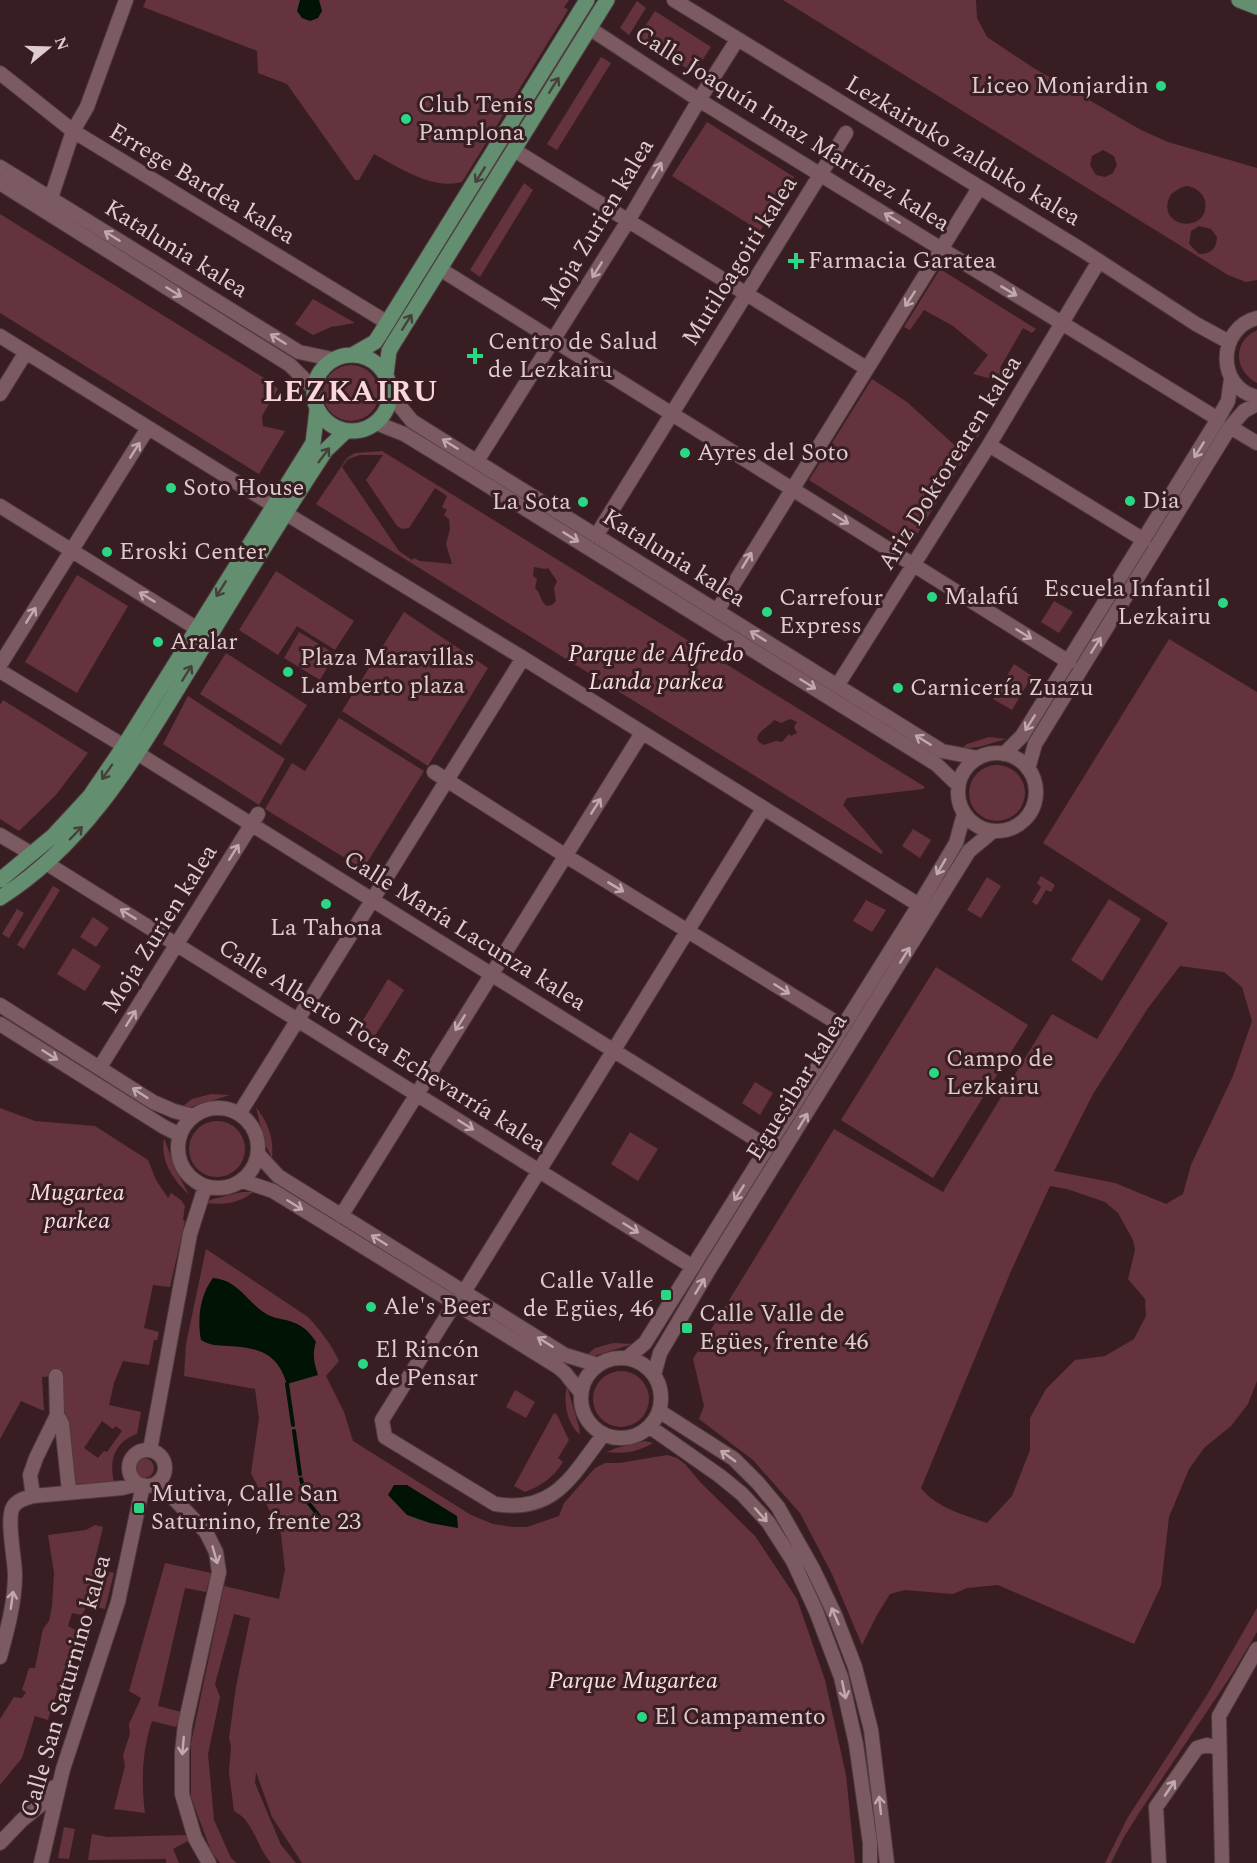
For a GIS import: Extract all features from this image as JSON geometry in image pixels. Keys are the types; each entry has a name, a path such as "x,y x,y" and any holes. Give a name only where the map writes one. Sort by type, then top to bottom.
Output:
{"main road":[{"path":"354,354 375,342 388,323 587,0"},
{"path":"386,375 378,364 367,357 354,354 332,359 317,376 314,399 317,410 324,420 346,431 357,431 376,423 388,405 390,394 386,375 389,351 607,0"},
{"path":"1239,0 1257,7"},
{"path":"0,880 53,836 131,750 279,509 313,443 317,410"},
{"path":"0,898 46,863 101,806 196,628 279,509 326,450 346,431"}],"street":[{"path":"51,198 73,131 87,107 126,0"},
{"name":"Lezkairuko zalduko kalea","path":"674,0 1099,261 1196,324 1229,342"},
{"name":"Calle Joaquín Imaz Martínez kalea","path":"589,28 699,100 821,173 1218,420"},
{"name":"Moja Zurien kalea","path":"477,461 628,220 737,40"},
{"name":"Errege Bardea kalea","path":"0,73 73,131 388,323"},
{"name":"Mutiloagoiti kalea","path":"596,536 846,133"},
{"path":"514,150 866,368"},
{"name":"Katalunia kalea","path":"0,167 299,352 332,359"},
{"name":"Katalunia kalea","path":"0,183 290,365 314,388"},
{"path":"717,610 979,188"},
{"name":"Ariz Doktorearen kalea","path":"837,686 989,445 1099,261"},
{"path":"440,269 1069,662"},
{"path":"1257,318 1243,324 1234,332 1226,354 1231,379 1240,389 1257,397"},
{"path":"0,336 919,905"},
{"path":"0,394 26,352"},
{"path":"1004,754 1022,736 1218,420 1228,401 1231,379"},
{"name":"Katalunia kalea","path":"390,394 412,421 837,686 942,751 978,758"},
{"path":"1028,769 1035,744 1230,427 1244,411 1257,404"},
{"name":"Katalunia kalea","path":"376,423 407,436 936,764 958,786"},
{"path":"1230,427 1257,443"},
{"path":"0,665 148,428"},
{"path":"989,445 1144,540"},
{"path":"0,506 196,628"},
{"path":"239,1114 523,658"},
{"name":"Calle María Lacunza kalea","path":"0,671 131,750 255,819 372,900 768,1146"},
{"path":"341,1216 642,733"},
{"path":"990,754 1004,754 1021,762 1028,769 1034,780 1036,793 1030,811 1017,825 1005,830 993,831 982,828 964,814 960,805 958,786 962,774 978,758 990,754"},
{"path":"434,772 842,1026"},
{"path":"603,1435 573,1476 554,1494 528,1506 512,1507 495,1504 385,1437 382,1420 764,809"},
{"name":"Eguesibar kalea","path":"627,1358 645,1344 919,905 956,843 964,814"},
{"name":"Moja Zurien kalea","path":"100,1067 255,819"},
{"name":"Eguesibar kalea","path":"654,1375 660,1353 698,1288 969,851 993,831"},
{"path":"0,835 32,854"},
{"name":"Calle Alberto Toca Echevarría kalea","path":"46,863 693,1267"},
{"path":"0,1005 153,1102 194,1116"},
{"path":"0,1024 180,1135"},
{"path":"216,1108 228,1109 239,1114 255,1131 258,1154 255,1164 243,1181 231,1187 218,1189 205,1187 194,1181 185,1172 179,1154 180,1135 186,1125 194,1116 216,1108"},
{"path":"258,1154 278,1176 341,1216 558,1367 581,1393"},
{"path":"243,1181 273,1191 460,1298 566,1355 598,1365"},
{"path":"150,1450 190,1234 205,1187"},
{"path":"617,1358 627,1358 646,1367 654,1375 660,1386 661,1399 659,1411 650,1427 628,1438 615,1438 603,1435 593,1427 582,1406 581,1393 584,1382 598,1365 617,1358"},
{"path":"33,1496 30,1476 57,1415 56,1376"},
{"path":"659,1411 734,1459 758,1483 778,1507 813,1569 835,1615 855,1667 869,1720 887,1863"},
{"path":"57,1415 62,1424 69,1491"},
{"path":"650,1427 742,1494 768,1522 793,1562 816,1611 841,1677 855,1744 870,1843 870,1863"},
{"path":"0,1657 8,1626 15,1577 9,1521 13,1506 23,1498 33,1496 69,1491 148,1486 159,1482 165,1466 160,1456 150,1450 139,1452 131,1460 130,1476 140,1485"},
{"path":"159,1482 206,1532 216,1552 219,1572 184,1725 182,1752 182,1794 195,1839 209,1863"},
{"name":"Calle San Saturnino kalea","path":"41,1863 63,1769 118,1602 140,1485"},
{"path":"1222,1863 1219,1716 1257,1649"},
{"path":"1159,1863 1156,1808 1197,1748 1207,1745 1218,1748"},
{"path":"0,1843 22,1820 49,1798 63,1769"},
{"path":"22,1820 39,1824 48,1830"}],"green space":[{"name":"Club Tenis Pamplona","path":"146,0 569,0 564,7 568,10 462,182 451,184 416,176 374,154 359,180 355,180 287,84 258,73 257,51 143,7"},
{"path":"783,0 976,0 977,18 987,37 1032,67 1141,130 1168,142 1257,168 1257,280 1246,282 1228,275","holes":["1103,150 1114,156 1117,165 1113,173 1105,177 1096,175 1090,165 1092,156","1188,186 1196,190 1205,201 1204,212 1200,219 1192,223 1175,220 1169,214 1167,205 1171,194","1199,226 1211,229 1217,241 1210,252 1199,254 1189,244 1191,231"]},
{"path":"637,1 646,8 629,35 620,28"},
{"path":"655,11 711,47 694,73 638,37"},
{"path":"601,57 611,63 557,150 547,144"},
{"path":"707,122 794,177 760,231 672,176"},
{"path":"524,183 533,190 480,277 470,270"},
{"path":"0,214 269,381 278,389 262,416 263,426 285,431 259,474 0,313"},
{"path":"940,269 1036,329 1032,333 1023,328 1000,368 1006,374 996,380 973,374 988,355 953,326 924,310 910,330 904,327"},
{"path":"313,299 355,323 331,327 313,335 295,324"},
{"path":"1257,330 1257,383 1244,371 1239,356 1243,342"},
{"path":"351,365 362,367 371,373 377,382 379,393 377,404 371,413 362,419 351,421 340,419 331,413 325,404 323,393 325,382 331,373 340,367"},
{"path":"872,379 907,402 961,451 984,427 911,544 809,480"},
{"name":"Parque de Alfredo Landa parkea","path":"382,451 925,787 847,798 843,805 883,852 881,854 316,504 347,458 355,453","holes":["360,455 383,455 366,480 397,526 402,529 409,528 435,488 447,496 442,507 447,510 444,515 449,519 450,529 446,544 452,564 420,561 414,558 412,560 399,551 342,467 348,459","534,567 548,568 557,581 554,588 556,601 552,605 547,606 543,602 535,588 537,579 533,576","790,719 797,722 794,727 797,733 791,736 789,734 782,742 776,741 764,745 759,742 757,738 762,730 774,720 781,723"]},
{"path":"276,571 354,621 335,650 297,626 278,655 239,630"},
{"path":"77,575 128,606 77,693 25,662"},
{"path":"1054,601 1073,612 1059,633 1041,622"},
{"path":"404,612 488,668 428,766 342,711"},
{"path":"299,632 335,654 320,680 284,658"},
{"path":"1169,639 1257,692 1257,1381 1248,1404 1231,1426 1204,1448 1189,1469 1169,1517 1161,1586 1134,1644 998,1585 967,1588 953,1594 905,1590 890,1594 862,1645 832,1574 800,1513 753,1460 699,1419 704,1406 693,1359 834,1129 943,1192 1052,1014 1097,1039 1168,923 1043,843","holes":["1180,966 1224,972 1242,987 1252,1021 1233,1076 1191,1165 1183,1194 1166,1204 1115,1183 1054,1171 1093,1094 1148,1008","1050,1186 1067,1189 1105,1202 1118,1213 1133,1240 1135,1250 1128,1279 1145,1299 1146,1316 1134,1339 1105,1356 1075,1360 1046,1389 1030,1418 1030,1450 1012,1496 987,1523 943,1506 921,1488 1011,1271"]},
{"path":"226,653 307,705 281,745 200,694"},
{"path":"1014,664 1032,676 1012,710 993,699"},
{"path":"188,696 285,759 259,805 163,744"},
{"path":"3,700 88,753 55,796 19,831 0,819 0,705"},
{"path":"339,718 424,771 363,869 265,809 292,763 305,771"},
{"path":"989,737 1006,739 979,747 961,749 967,744"},
{"path":"992,765 1002,765 1017,773 1023,782 1025,793 1023,804 1017,813 1002,821 992,821 981,816 974,809 969,798 969,788 974,777 981,770"},
{"path":"913,829 931,840 920,858 902,846"},
{"path":"1041,876 1055,885 1051,892 1046,890 1037,905 1032,902 1041,887 1037,883"},
{"path":"987,877 1001,886 981,918 967,910"},
{"path":"53,886 60,890 24,949 17,945"},
{"path":"1109,899 1141,919 1102,981 1071,960"},
{"path":"866,900 886,910 872,932 853,921"},
{"path":"17,909 24,913 9,938 2,934"},
{"path":"93,917 109,928 96,947 80,937"},
{"path":"73,948 101,966 85,991 57,974"},
{"name":"Campo de Lezkairu","path":"936,967 1028,1025 933,1178 841,1120"},
{"path":"388,979 404,990 369,1045 354,1035"},
{"path":"755,1082 773,1093 760,1115 742,1103"},
{"path":"211,1094 230,1095 191,1107 182,1107 192,1099"},
{"path":"256,1107 269,1131 272,1158 265,1144"},
{"name":"Mugartea parkea","path":"0,1108 35,1121 95,1126 148,1160 156,1180 168,1198 171,1193 185,1206 183,1220 185,1221 170,1287 153,1285 144,1328 159,1332 157,1340 154,1340 149,1365 123,1361 114,1383 109,1405 141,1412 137,1434 123,1442 115,1453 112,1467 114,1482 74,1484 68,1443 69,1419 57,1415 55,1376 42,1377 44,1411 21,1401 0,1439","holes":["102,1421 113,1429 116,1426 122,1431 107,1452 104,1451 98,1458 84,1448"]},
{"path":"217,1121 228,1123 237,1129 243,1138 245,1149 243,1160 237,1169 228,1175 217,1177 206,1175 197,1169 191,1160 189,1149 191,1138 197,1129 206,1123"},
{"path":"630,1132 658,1149 638,1181 611,1164"},
{"path":"164,1138 175,1168 189,1195 169,1170 164,1155"},
{"path":"242,1192 253,1192 230,1203 204,1203 213,1199"},
{"name":"Parque Mugartea","path":"206,1249 308,1317 321,1333 339,1361 326,1376 344,1412 353,1441 471,1515 493,1524 527,1527 559,1516 564,1503 595,1468 605,1463 620,1463 667,1455 685,1464 755,1536 797,1599 825,1680 846,1775 855,1863 302,1863 272,1817 256,1772 255,1783 281,1845 296,1863 271,1863 251,1828 234,1811 229,1772 231,1746 229,1738 236,1687 250,1618 234,1614 215,1684 220,1697 208,1754 214,1820 231,1858 237,1863 220,1863 211,1851 191,1797 191,1743 224,1586 279,1599 285,1570 281,1534 251,1473 259,1418 255,1389 184,1376 186,1344"},
{"path":"613,1343 633,1344 584,1357 595,1348"},
{"path":"615,1371 627,1371 637,1375 645,1383 649,1399 645,1415 637,1423 627,1427 615,1427 605,1423 597,1415 593,1405 593,1393 597,1383 605,1375"},
{"path":"567,1386 580,1435 572,1425 567,1412"},
{"path":"515,1390 535,1402 526,1418 506,1407"},
{"path":"554,1413 569,1440 558,1458 563,1462 547,1480 525,1492 514,1486"},
{"path":"645,1441 653,1443 631,1452 607,1452 616,1448"},
{"path":"144,1458 151,1461 154,1468 151,1475 144,1478 137,1475 134,1468 137,1461"},
{"path":"95,1525 103,1527 93,1568 114,1573 105,1609 87,1605 82,1615 72,1613 68,1626 77,1631 71,1661 58,1688 48,1720 35,1716 22,1758 0,1785 0,1719 14,1697 22,1698 26,1692 22,1690 29,1668 35,1668 43,1629 49,1621 52,1607 54,1573 48,1535 86,1530"},
{"path":"165,1563 211,1573 206,1592 185,1588 158,1706 181,1712 176,1727 152,1721 143,1767 145,1813 114,1809 125,1766 123,1755 130,1734 129,1724 141,1698 129,1691"},
{"path":"1257,1608 1257,1632 1232,1674 1139,1813 1111,1863 1105,1863 1128,1817 1207,1695"},
{"path":"64,1827 75,1829 69,1859 58,1858"},
{"path":"92,1834 107,1837 188,1835 188,1841 173,1849 179,1863 166,1863 166,1859 88,1860"}],"shaded area":[{"path":"300,0 319,0 322,11 318,18 310,21 302,18 297,11"},
{"path":"213,1278 236,1287 268,1315 302,1326 316,1342 314,1358 318,1375 287,1384 278,1365 272,1358 258,1350 211,1344 201,1340 199,1324 201,1308 205,1292"},
{"path":"394,1485 407,1485 457,1516 458,1528 430,1523 407,1515 388,1495"}],"waterway":[{"path":"287,1384 293,1425"},
{"path":"294,1431 300,1474"},
{"path":"301,1479 307,1501 326,1525"}],"place":[{"name":"Liceo Monjardin","path":"1161,86"},
{"name":"Club Tenis Pamplona","path":"406,119"},
{"name":"Farmacia Garatea","path":"796,261"},
{"name":"Centro de Salud de Lezkairu","path":"475,356"},
{"name":"Ayres del Soto","path":"685,453"},
{"name":"Soto House","path":"171,488"},
{"name":"Dia","path":"1130,501"},
{"name":"La Sota","path":"583,502"},
{"name":"Eroski Center","path":"107,552"},
{"name":"Malafú","path":"932,597"},
{"name":"Escuela Infantil Lezkairu","path":"1223,603"},
{"name":"Carrefour Express","path":"767,612"},
{"name":"Aralar","path":"158,642"},
{"name":"Plaza Maravillas Lamberto plaza","path":"288,672"},
{"name":"Carnicería Zuazu","path":"898,688"},
{"name":"La Tahona","path":"326,904"},
{"name":"Campo de Lezkairu","path":"934,1073"},
{"name":"Calle Valle de Egües, 46","path":"666,1295"},
{"name":"Ale's Beer","path":"371,1307"},
{"name":"Calle Valle de Egües, frente 46","path":"687,1328"},
{"name":"El Rincón de Pensar","path":"363,1364"},
{"name":"Mutiva, Calle San Saturnino, frente 23","path":"139,1508"},
{"name":"El Campamento","path":"642,1717"}],"district":[{"name":"LEZKAIRU","path":"351,392"}]}
